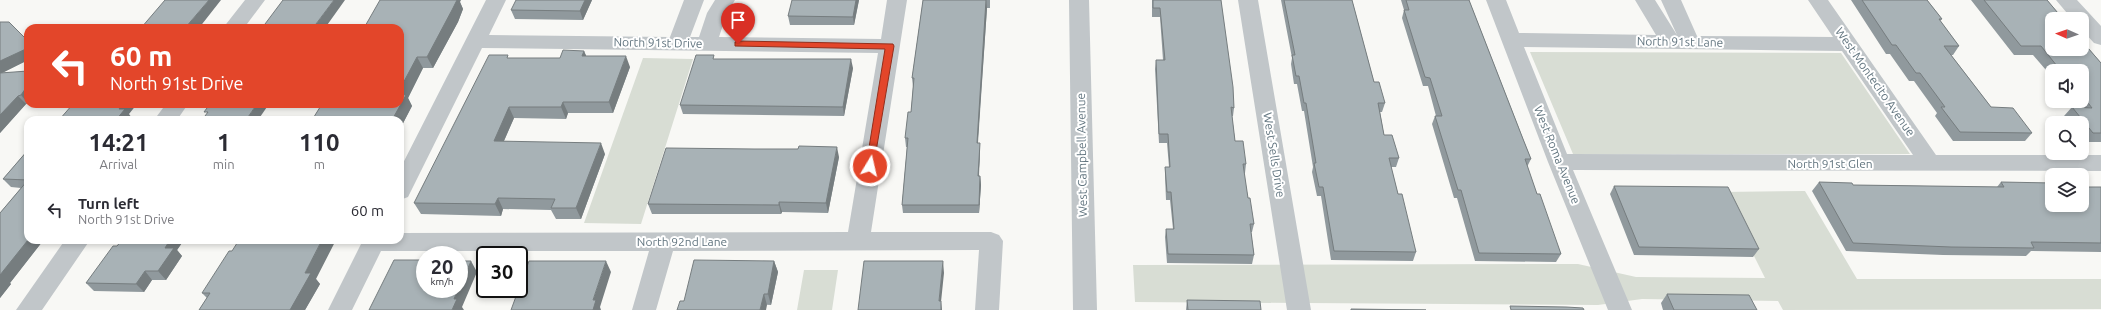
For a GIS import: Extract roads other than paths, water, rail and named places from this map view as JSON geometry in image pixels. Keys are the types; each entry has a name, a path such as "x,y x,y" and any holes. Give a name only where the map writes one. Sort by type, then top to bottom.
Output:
{"street":[{"path":"236,24 255,0"},
{"path":"404,183 496,0"},
{"path":"678,43 694,0"},
{"path":"707,44 717,14 725,0"},
{"path":"858,242 897,0"},
{"name":"West Campbell Avenue","path":"1079,0 1085,310"},
{"name":"West Sells Drive","path":"1248,0 1299,310"},
{"name":"West Roma Avenue","path":"1496,0 1559,162 1620,310"},
{"path":"1645,0 1670,42"},
{"path":"1671,0 1690,42"},
{"name":"West Montecito Avenue","path":"1818,0 1931,164"},
{"path":"2066,0 2101,38"},
{"name":"North 91st Lane","path":"1512,40 1848,44"},
{"name":"North 91st Drive","path":"475,41 890,46"},
{"name":"North 91st Glen","path":"1559,162 1931,164 2101,163"},
{"name":"North 92nd Lane","path":"404,241 991,241 987,310"},
{"path":"644,310 664,242"},
{"path":"28,310 75,244"},
{"name":"North 92nd Lane","path":"340,310 373,244"}]}
